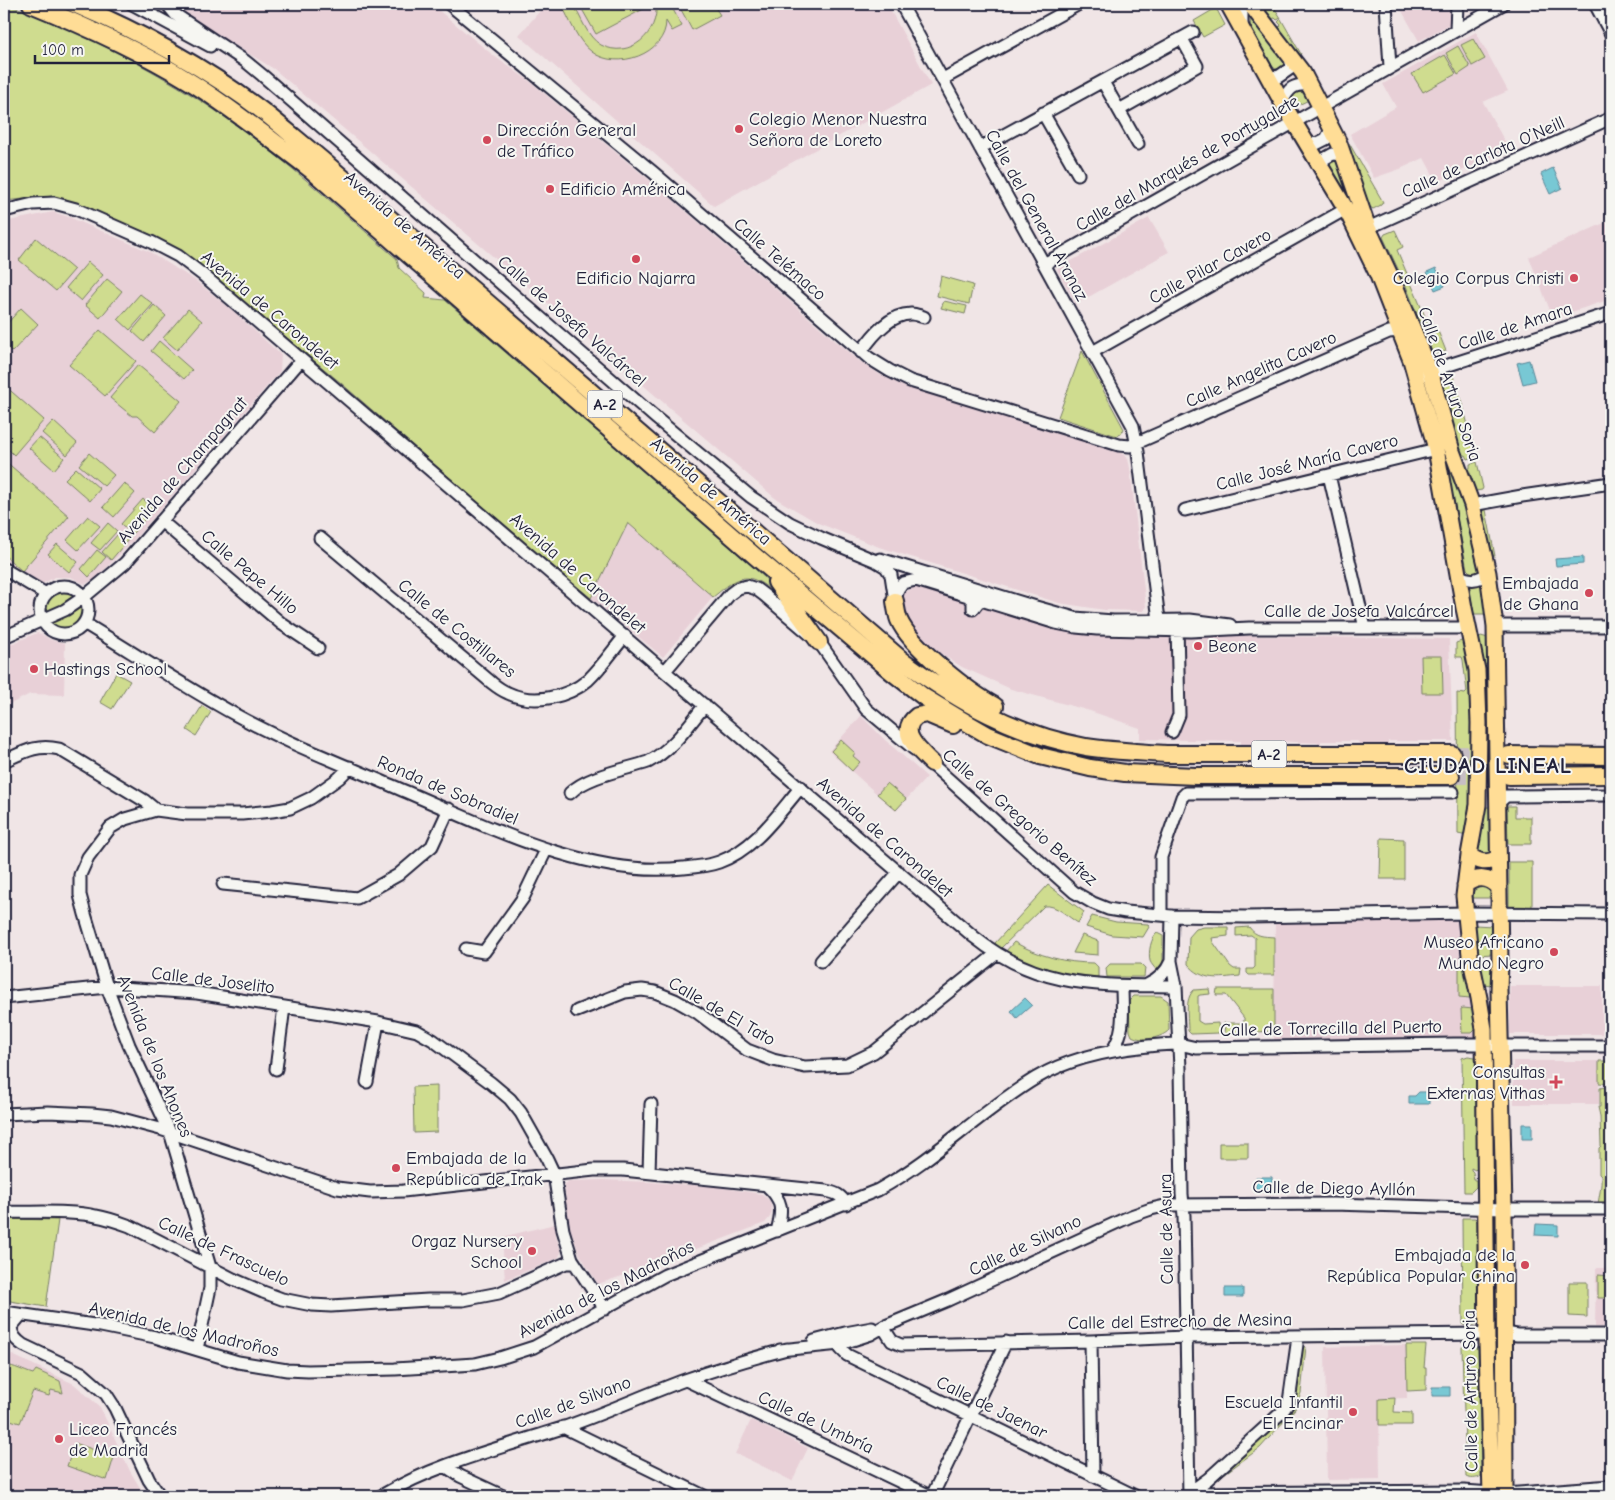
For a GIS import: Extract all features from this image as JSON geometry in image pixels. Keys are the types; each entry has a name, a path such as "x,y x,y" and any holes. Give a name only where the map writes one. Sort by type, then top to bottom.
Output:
{"highway":[{"name":"Avenida de América","path":"31,4 68,19 135,51 189,81 253,125 310,169 756,557 892,672 924,697 988,734 1040,756 1090,768 1125,773 1158,775 1451,776"},
{"name":"Avenida de América","path":"74,4 147,39 210,75 264,112 321,159 876,638 928,679 992,717 1042,735 1086,746 1166,754 1452,754"},
{"path":"756,557 818,642"},
{"path":"895,601 899,620 908,634 969,691 994,706 1052,729 1086,746"},
{"path":"932,764 911,741 909,736 910,724 913,719 921,715 934,716 1003,748 1040,756"},
{"path":"1509,755 1611,756"},
{"path":"1509,776 1611,775"}],"main road":[{"name":"Calle de Arturo Soria","path":"1228,4 1305,142 1346,209 1377,273 1401,331 1419,384 1436,449 1477,670 1479,724 1478,805 1465,885 1465,913 1470,955 1480,998 1484,1029 1486,1334 1498,1495"},
{"name":"Calle de Arturo Soria","path":"1250,4 1303,73 1344,155 1368,228 1396,288 1430,372 1452,451 1472,505 1488,574 1495,626 1499,990 1504,1209 1505,1333 1498,1495"},
{"path":"1468,628 1495,626"},
{"path":"1469,855 1483,863 1498,858"},
{"path":"1465,885 1477,878 1488,879 1499,888"},
{"path":"1480,998 1486,990 1499,990"}],"street":[{"name":"Calle de Josefa Valcárcel","path":"132,4 227,55 283,93"},
{"name":"Calle de Josefa Valcárcel","path":"166,4 176,15 245,61 657,419 752,497 790,523 881,564 889,571 894,584 895,601"},
{"name":"Calle Telémaco","path":"449,4 625,149 877,364 910,381 1126,447 1137,444"},
{"name":"Calle del General Aranaz","path":"901,4 1133,426 1137,444 1159,620"},
{"path":"943,79 1079,4"},
{"path":"1242,28 1242,12 1246,4"},
{"path":"1386,4 1390,67"},
{"path":"1456,30 1458,4"},
{"name":"Calle del Marqués de Portugalete","path":"1044,264 1503,4"},
{"path":"1595,4 1611,34"},
{"path":"980,148 1193,32"},
{"path":"1119,110 1197,66 1182,39"},
{"path":"1269,76 1278,77 1291,68 1291,58"},
{"path":"1103,82 1138,144"},
{"path":"1282,102 1287,91 1298,85 1309,85"},
{"path":"1043,113 1078,174"},
{"name":"Calle de Carlota O’Neill","path":"1368,228 1611,118"},
{"path":"1305,142 1316,144 1326,139 1332,128"},
{"path":"1322,168 1324,159 1333,154 1344,155"},
{"name":"Avenida de Carondelet","path":"4,211 33,204 54,203 76,209 178,256 203,275 996,954 1028,970 1067,981 1122,986 1176,986"},
{"name":"Calle Pilar Cavero","path":"1091,350 1096,350 1346,209"},
{"name":"Calle de Amara","path":"1430,372 1611,313"},
{"path":"861,352 881,328 897,317 911,314 924,317"},
{"name":"Calle Angelita Cavero","path":"1137,444 1389,332 1401,331"},
{"name":"Avenida de Champagnat","path":"84,597 125,563 301,360"},
{"path":"1419,384 1423,375 1430,372"},
{"name":"Calle José María Cavero","path":"1185,510 1436,449"},
{"path":"1329,474 1365,628"},
{"path":"1472,505 1611,483"},
{"name":"Calle Pepe Hillo","path":"161,521 282,624 318,648"},
{"name":"Calle de Costillares","path":"320,538 492,683 509,694 533,699 547,698 570,691 587,681 625,636"},
{"name":"Calle de Josefa Valcárcel","path":"853,552 961,584 1012,605 1049,617 1054,622 1060,620 1095,624 1177,626 1208,622 1249,628 1468,628"},
{"path":"4,569 46,594"},
{"path":"1459,576 1470,580 1480,580 1488,574"},
{"name":"Calle de Josefa Valcárcel","path":"895,601 900,585 912,580 921,581 980,600 1065,616 1095,624 1159,620 1177,626"},
{"path":"66,586 73,588 84,597 88,610 84,623 73,632 66,634 52,631 42,620 40,606 46,594 52,590 66,586"},
{"name":"Calle de Gregorio Benítez","path":"665,671 734,590 743,586 752,587 818,642 866,709 932,764 1062,881 1082,897 1100,906 1117,911 1166,915 1246,917 1465,913"},
{"path":"4,637 64,610 84,597"},
{"name":"Ronda de Sobradiel","path":"84,623 236,716 350,768 546,850 645,870 674,869 716,863 739,853 751,843 801,787"},
{"path":"1172,732 1179,715 1177,626"},
{"path":"1495,626 1611,626"},
{"path":"1477,670 1496,670"},
{"path":"570,793 587,780 657,758 674,742 705,705"},
{"path":"4,761 33,748 47,746 59,749 145,800 156,810"},
{"name":"Avenida de los Ahones","path":"197,1349 210,1288 210,1267 170,1132 129,1045 107,987 80,895 80,875 88,857 110,828 125,819 156,810 188,814 242,814 272,812 290,808 311,798 350,768"},
{"name":"Calle de Asura","path":"1188,1495 1184,1216 1179,1044 1176,986 1171,961 1161,857 1180,801 1183,794 1188,792 1453,792"},
{"path":"1498,803 1506,796 1611,795"},
{"path":"223,884 357,898 398,875 432,846 449,809"},
{"path":"466,948 484,952 524,898 546,850"},
{"path":"821,961 899,872"},
{"path":"1465,913 1611,914"},
{"name":"Calle de El Tato","path":"577,1011 625,992 642,990 655,992 675,1000 698,1013 747,1050 773,1060 805,1067 847,1065 874,1052 996,954"},
{"path":"1144,986 1159,978 1168,969 1171,961"},
{"path":"1122,986 1122,1031 1130,1048"},
{"name":"Calle de Joselito","path":"4,998 107,987 197,993 378,1022 417,1031 433,1040 510,1099 521,1113 554,1174 563,1230 572,1259 605,1309"},
{"name":"Calle de Joselito","path":"276,1069 284,1007"},
{"path":"367,1082 378,1022"},
{"path":"1112,1051 1122,1031"},
{"name":"Calle de Torrecilla del Puerto","path":"1179,1044 1197,1048 1484,1045"},
{"name":"Avenida de los Madroños","path":"4,1312 101,1326 155,1337 238,1362 264,1367 308,1371 475,1364 534,1347 649,1283 681,1268 878,1190 911,1171 1036,1078 1064,1065 1112,1051 1179,1044"},
{"path":"1484,1045 1611,1046"},
{"path":"649,1172 651,1104"},
{"path":"4,1114 48,1112 111,1116 170,1132 337,1188 370,1192 402,1191 594,1170 623,1170 837,1193 846,1204"},
{"path":"766,1184 777,1195 781,1205 778,1231"},
{"name":"Calle de Diego Ayllón","path":"1183,1204 1333,1204 1504,1209 1611,1209"},
{"name":"Calle de Silvano","path":"780,1350 840,1344 871,1334 1131,1216 1151,1209 1183,1204"},
{"name":"Calle de Frascuelo","path":"4,1212 94,1215 113,1220 130,1226 240,1282 282,1299 312,1305 332,1306 428,1300 463,1300 499,1293 566,1264 576,1264"},
{"path":"21,1315 11,1327 14,1337 23,1345"},
{"name":"Calle de Silvano","path":"381,1496 400,1485 445,1466 562,1427 686,1380 759,1355 867,1328 884,1327"},
{"name":"Calle del Estrecho de Mesina","path":"884,1327 892,1341 901,1345 1185,1337 1486,1334"},
{"path":"840,1344 841,1336 845,1333"},
{"path":"1505,1333 1517,1335 1611,1335"},
{"path":"1188,1495 1282,1412 1289,1402 1298,1337"},
{"path":"4,1338 82,1373 106,1394 115,1408 148,1480 160,1496"},
{"path":"1091,1341 1093,1476"},
{"path":"931,1496 1006,1342"},
{"name":"Calle de Jaenar","path":"840,1344 841,1349 847,1355 1135,1496"},
{"name":"Calle de Umbría","path":"686,1380 931,1496"},
{"path":"562,1427 704,1496"},
{"path":"445,1466 460,1476 503,1496"},
{"path":"1188,1495 1464,1491 1498,1495 1611,1486"}],"shaded area":[{"path":"174,4 431,4 494,56 528,80 666,194 855,358 879,374 905,387 1123,454 1128,459 1130,468 1146,607 1143,611 1105,610 1059,603 879,547 818,523 775,498 274,69 184,14"},
{"name":"Colegio Menor Nuestra Señora de Loreto","path":"546,4 887,4 931,85 714,206 519,35"},
{"path":"1398,4 1453,4 1452,23 1419,41"},
{"path":"1476,32 1508,91 1483,102 1509,149 1437,182 1424,158 1374,178 1350,134 1396,107 1383,84"},
{"path":"53,212 150,252 196,281 233,311 281,355 280,371 132,542 95,579 85,584 71,577 55,577 40,585 4,562 4,222"},
{"path":"1149,218 1169,252 1076,304 1057,269"},
{"name":"Colegio Corpus Christi","path":"1611,220 1611,299 1553,318 1529,257"},
{"path":"628,523 713,597 663,657 591,598"},
{"path":"920,587 1114,634 1449,639 1453,741 1388,741 1388,744 1359,744 1358,741 1321,741 1321,743 1271,741 1271,744 1241,744 1241,741 1140,739 1140,728 1090,711 1011,689 962,667 940,653 915,631 904,618 900,599 904,593 913,588"},
{"name":"Hastings School","path":"37,633 51,640 65,643 64,695 30,694 4,707 4,647"},
{"path":"861,716 927,777 896,811 829,751"},
{"path":"1465,913 1484,1045 1274,1046 1275,917"},
{"path":"1510,986 1602,986 1602,1034 1510,1034"},
{"name":"Consultas Externas Vithas","path":"1513,1061 1599,1061 1599,1104 1514,1104"},
{"path":"603,1180 718,1187 762,1194 770,1201 772,1211 765,1223 598,1284 579,1253 570,1228 566,1208 565,1184 569,1181"},
{"path":"1606,1219 1611,1219 1611,1327 1595,1327 1596,1268 1608,1268"},
{"name":"Orgaz Nursery School","path":"555,1224 556,1237 561,1250 558,1258 505,1280 502,1237"},
{"name":"Escuela Infantil El Encinar","path":"1406,1345 1407,1398 1379,1399 1380,1479 1327,1480 1325,1347"},
{"name":"Liceo Francés de Madrid","path":"4,1351 74,1384 100,1407 130,1471 145,1496 4,1496"},
{"path":"751,1420 808,1448 792,1481 735,1454"}],"green space":[{"path":"4,4 54,22 90,39 177,86 231,121 305,179 397,259 399,268 426,293 425,298 445,300 749,563 767,580 787,605 759,582 746,578 733,582 713,597 628,523 591,598 527,545 341,383 188,256 154,236 53,196 4,201"},
{"path":"561,4 573,4 592,37 601,45 612,49 632,46 648,34 656,15 656,4 670,4 682,26 672,31 666,21 664,33 649,50 638,56 614,60 592,52 582,42"},
{"path":"579,4 651,4 651,5 596,34"},
{"path":"678,4 713,4 720,15 692,30"},
{"path":"1265,4 1272,4 1281,18 1277,20 1275,18 1271,19 1263,8"},
{"path":"1216,8 1225,25 1203,37 1194,21"},
{"path":"1252,16 1285,62 1282,68 1276,69 1271,66 1251,32 1250,18"},
{"path":"1281,19 1301,54 1299,55 1278,28 1281,25 1278,22"},
{"path":"1473,39 1485,59 1472,66 1461,45"},
{"path":"1458,46 1470,67 1458,75 1446,53"},
{"path":"1445,55 1456,74 1423,92 1412,74"},
{"path":"1300,92 1306,94 1309,100 1294,107 1292,98"},
{"path":"1349,143 1383,202 1373,209 1370,207 1347,145"},
{"path":"1335,161 1338,162 1378,258 1329,167"},
{"path":"1395,230 1403,247 1397,250 1432,333 1438,331 1446,351 1436,354 1432,352 1406,286 1383,237 1385,234"},
{"path":"36,238 74,270 56,291 19,260"},
{"path":"88,262 103,275 81,301 66,288"},
{"path":"941,276 973,285 969,304 937,296"},
{"path":"107,279 122,291 100,318 85,305"},
{"path":"140,294 153,304 130,330 118,319"},
{"path":"944,301 967,306 965,314 941,308"},
{"path":"154,305 166,316 144,342 132,331"},
{"path":"21,308 38,324 12,352 4,344 4,327"},
{"path":"188,309 202,321 177,350 163,338"},
{"path":"100,330 136,361 105,396 69,365"},
{"path":"159,341 192,370 184,379 151,351"},
{"path":"1082,351 1124,429 1117,436 1058,417"},
{"path":"138,365 181,401 155,432 137,416 132,416 110,398"},
{"path":"1453,376 1476,456 1468,459 1466,455 1462,456 1442,383 1444,379"},
{"path":"1425,380 1472,526 1480,570 1475,573 1467,569 1445,456"},
{"path":"4,385 44,420 14,455 4,445"},
{"path":"53,421 77,443 67,455 42,433"},
{"path":"39,437 64,458 54,470 29,448"},
{"path":"89,453 114,475 104,486 79,465"},
{"path":"4,460 69,516 22,571 4,555"},
{"path":"1477,462 1483,488 1476,491 1466,469 1470,468 1470,464"},
{"path":"76,468 100,489 90,501 65,479"},
{"path":"124,483 135,493 114,517 103,507"},
{"path":"143,499 154,509 132,534 121,524"},
{"path":"1484,509 1486,510 1495,556 1493,556 1482,516"},
{"path":"88,516 100,526 78,550 67,540"},
{"path":"108,523 117,531 100,550 91,543"},
{"path":"119,533 128,540 111,560 102,552"},
{"path":"57,544 78,562 69,572 48,554"},
{"path":"97,550 106,557 89,577 81,569"},
{"path":"1484,582 1486,614 1474,614 1469,587"},
{"path":"64,592 71,593 77,597 81,603 81,617 77,623 71,627 64,628 57,627 51,623 47,617 46,610 47,603 51,597 57,593"},
{"path":"1481,636 1488,638 1488,664 1485,665 1482,663 1478,640"},
{"path":"1464,640 1472,682 1473,798 1467,836 1458,834 1457,693 1465,694 1467,692 1463,660 1462,657 1456,657 1456,643"},
{"path":"1421,656 1442,656 1443,693 1422,693"},
{"path":"116,673 130,681 112,709 100,702"},
{"path":"202,706 211,712 196,736 187,730"},
{"path":"841,740 855,753 853,756 860,762 852,771 831,751"},
{"path":"887,783 906,799 896,810 877,794"},
{"path":"1507,806 1515,806 1515,817 1531,817 1531,844 1508,844"},
{"path":"1485,807 1492,807 1492,855 1477,854"},
{"path":"1381,838 1404,839 1404,879 1380,879"},
{"path":"1509,862 1532,862 1532,907 1509,907"},
{"path":"1485,884 1494,893 1493,898 1473,898 1476,888 1479,885"},
{"path":"1048,885 1084,912 1078,923 1053,907 1044,906 1000,949 995,943"},
{"path":"1092,916 1116,922 1148,924 1149,927 1143,937 1112,935 1086,927"},
{"path":"1473,926 1493,926 1493,954 1476,955"},
{"path":"1228,927 1228,936 1212,938 1230,966 1234,969 1241,969 1240,976 1212,978 1200,974 1188,964 1189,937 1196,929"},
{"path":"1249,927 1257,934 1274,937 1274,975 1249,975 1247,973 1247,969 1255,967 1255,938 1251,935 1236,936 1236,928"},
{"path":"1157,933 1163,936 1163,964 1157,971 1151,962 1149,954 1150,946"},
{"path":"1082,935 1098,941 1098,955 1073,953"},
{"path":"1014,942 1052,958 1094,963 1098,967 1098,977 1073,974 1027,962 1005,952"},
{"path":"1110,964 1141,964 1145,968 1144,977 1107,977 1106,968"},
{"path":"1493,965 1492,985 1483,984 1478,966"},
{"path":"1464,966 1470,998 1459,997 1459,967"},
{"path":"1209,989 1210,994 1198,996 1198,1021 1203,1024 1218,1023 1219,1033 1191,1034 1188,1031 1187,1009 1189,998 1194,990"},
{"path":"1217,989 1274,989 1274,1031 1225,1034 1224,1023 1241,1023 1244,1021 1244,1018 1226,995 1216,995"},
{"path":"1134,996 1161,996 1168,1001 1169,1030 1166,1033 1152,1038 1141,1039 1132,1036 1130,1031 1129,1001"},
{"path":"1461,1009 1473,1009 1477,1028 1472,1033 1462,1033"},
{"path":"1468,1056 1475,1057 1476,1060 1477,1168 1475,1170 1471,1168 1474,1180 1476,1180 1476,1187 1471,1192 1464,1192 1462,1058"},
{"path":"1599,1061 1611,1061 1611,1084 1599,1083"},
{"path":"1492,1063 1494,1064 1497,1194 1492,1197"},
{"path":"437,1086 437,1132 414,1133 413,1087"},
{"path":"1606,1087 1607,1105 1611,1106 1611,1162 1606,1166 1605,1184 1611,1185 1611,1205 1598,1205 1601,1187 1599,1148 1601,1146 1598,1107 1600,1107 1600,1088"},
{"path":"1219,1143 1248,1143 1248,1158 1219,1158"},
{"path":"1462,1218 1475,1218 1477,1221 1478,1323 1475,1325 1463,1325"},
{"path":"4,1219 58,1220 46,1307 4,1300"},
{"path":"1491,1229 1499,1229 1500,1318 1491,1318"},
{"path":"1598,1275 1611,1276 1611,1298 1598,1298"},
{"path":"1569,1282 1587,1282 1587,1317 1569,1316"},
{"path":"1406,1345 1426,1345 1424,1368 1426,1368 1426,1390 1407,1391"},
{"path":"1464,1345 1473,1345 1478,1349 1481,1476 1478,1478 1466,1477 1462,1347"},
{"path":"1299,1346 1306,1347 1301,1393 1295,1409 1260,1448 1216,1481 1213,1479 1281,1418"},
{"path":"4,1354 5,1365 33,1374 36,1370 60,1381 63,1393 51,1390 49,1396 33,1391 20,1423 4,1418"},
{"path":"1395,1398 1394,1412 1412,1413 1412,1425 1379,1425 1379,1399"},
{"path":"75,1443 114,1457 107,1480 67,1466"}],"water":[{"path":"1553,168 1562,188 1550,194 1541,174"},
{"path":"1436,268 1445,286 1435,290 1427,272"},
{"path":"1529,360 1535,381 1523,384 1517,363"},
{"path":"1583,557 1583,564 1556,566 1555,559"},
{"path":"1025,998 1032,1005 1017,1018 1011,1011"},
{"path":"1419,1092 1429,1092 1429,1104 1409,1104 1409,1096 1415,1096"},
{"path":"1522,1124 1532,1124 1532,1139 1522,1139"},
{"path":"1256,1177 1272,1177 1272,1189 1255,1189"},
{"path":"1536,1224 1558,1225 1558,1236 1535,1235"},
{"path":"1225,1288 1243,1288 1243,1297 1225,1297"},
{"path":"1432,1387 1450,1387 1450,1396 1432,1396"}],"tunnel":[{"path":"1452,754 1509,755"},
{"path":"1451,776 1509,776"}],"place":[{"name":"Colegio Menor Nuestra Señora de Loreto","path":"739,129"},
{"name":"Dirección General de Tráfico","path":"487,140"},
{"name":"Edificio América","path":"550,189"},
{"name":"Edificio Najarra","path":"636,259"},
{"name":"Colegio Corpus Christi","path":"1574,278"},
{"name":"Embajada de Ghana","path":"1589,593"},
{"name":"Beone","path":"1198,646"},
{"name":"Hastings School","path":"34,669"},
{"name":"Museo Africano Mundo Negro","path":"1554,952"},
{"name":"Consultas Externas Vithas","path":"1556,1082"},
{"name":"Embajada de la República de Irak","path":"396,1168"},
{"name":"Orgaz Nursery School","path":"532,1251"},
{"name":"Embajada de la República Popular China","path":"1525,1265"},
{"name":"Escuela Infantil El Encinar","path":"1353,1412"},
{"name":"Liceo Francés de Madrid","path":"59,1439"}],"district":[{"name":"CIUDAD LINEAL","path":"1488,765"}]}
